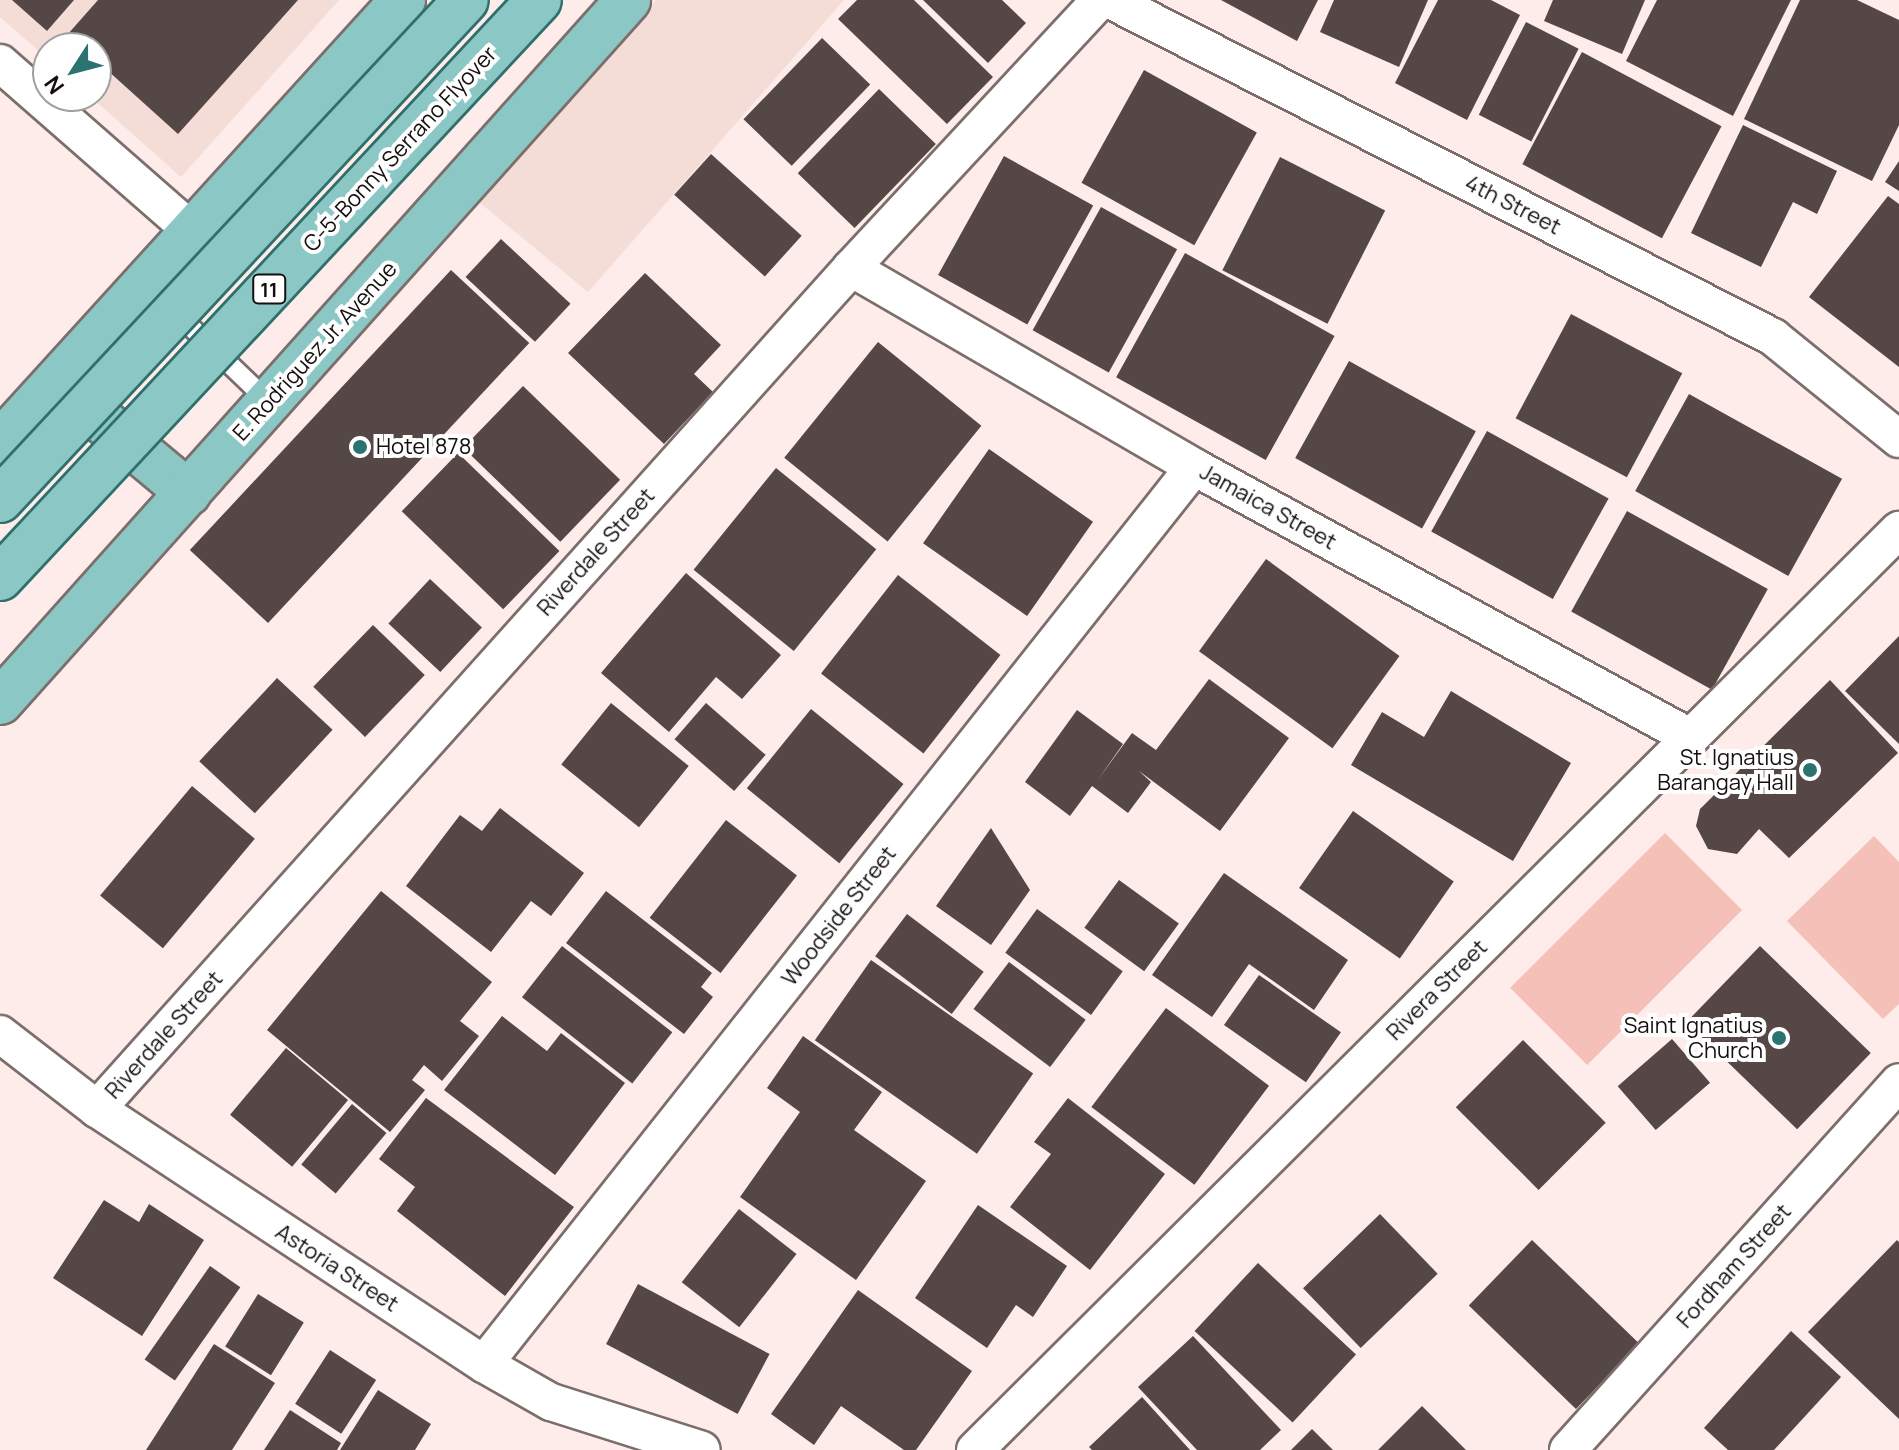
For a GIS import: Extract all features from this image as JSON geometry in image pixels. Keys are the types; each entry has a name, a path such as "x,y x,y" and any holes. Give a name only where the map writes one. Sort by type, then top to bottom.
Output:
{"main road":[{"path":"0,443 403,0"},
{"name":"11","path":"0,500 466,0"},
{"name":"C-5-Bonny Serrano Flyover","path":"0,578 539,0"},
{"name":"E. Rodriguez Jr. Avenue","path":"0,702 628,0"},
{"path":"57,383 189,493"}],"street":[{"name":"Riverdale Street","path":"97,1109 851,268 1100,0"},
{"name":"4th Street","path":"1110,0 1773,337 1899,439"},
{"path":"0,63 192,231"},
{"name":"Jamaica Street","path":"851,268 1194,467 1690,737"},
{"name":"Woodside Street","path":"484,1364 1194,467"},
{"name":"Rivera Street","path":"975,1450 1899,530"},
{"name":"Astoria Street","path":"0,1034 97,1109 484,1364 551,1402 702,1450"},
{"name":"Fordham Street","path":"1568,1450 1899,1082"}],"lane":[{"path":"145,283 269,402"}],"shaded area":[{"path":"0,0 339,0 181,177 108,112 112,112 112,32 32,32 32,45 0,17"},
{"path":"656,0 844,0 588,292 479,202 551,114"},
{"path":"1665,833 1742,910 1587,1065 1510,988"},
{"path":"1874,836 1899,862 1899,1004 1883,1019 1787,921"}],"building":[{"path":"12,0 74,0 47,31"},
{"path":"98,0 298,0 178,134 112,74 112,32 70,32"},
{"path":"857,0 914,0 993,77 947,124 838,19"},
{"path":"923,0 1002,0 1026,23 988,63"},
{"path":"1221,0 1318,0 1297,41"},
{"path":"1334,0 1428,0 1399,67 1320,32"},
{"path":"1438,0 1491,0 1520,15 1467,120 1395,83"},
{"path":"1553,0 1645,0 1622,54 1544,21"},
{"path":"1657,0 1791,0 1733,116 1626,61"},
{"path":"1800,0 1857,0 1899,20 1899,125 1872,181 1744,119"},
{"path":"1526,22 1579,49 1531,141 1479,115"},
{"path":"822,38 870,85 792,166 744,119"},
{"path":"1582,52 1722,126 1662,238 1522,164"},
{"path":"1144,70 1257,133 1194,245 1081,183"},
{"path":"879,89 936,144 855,228 798,173"},
{"path":"1743,125 1837,171 1817,214 1793,202 1761,267 1691,233"},
{"path":"711,154 802,236 765,277 674,195"},
{"path":"1004,156 1093,205 1027,324 938,275"},
{"path":"1280,157 1385,211 1327,324 1222,270"},
{"path":"1899,161 1899,191 1885,182"},
{"path":"1888,196 1899,204 1899,367 1809,297"},
{"path":"1101,207 1177,249 1109,372 1033,330"},
{"path":"501,239 570,304 535,342 466,277"},
{"path":"1185,253 1335,336 1266,460 1116,377"},
{"name":"Hotel 878","path":"451,270 529,343 268,623 190,550"},
{"path":"645,273 721,345 694,374 713,392 664,444 568,353"},
{"path":"1571,314 1682,373 1627,477 1516,418"},
{"path":"878,342 981,426 888,541 784,458"},
{"path":"1349,361 1476,431 1422,528 1295,458"},
{"path":"523,386 620,480 560,542 463,448"},
{"path":"1689,394 1842,479 1788,576 1635,491"},
{"path":"1487,431 1609,498 1553,599 1431,532"},
{"path":"989,449 1093,522 1027,616 923,543"},
{"path":"458,453 559,551 503,609 402,511"},
{"path":"776,468 876,549 794,651 694,570"},
{"path":"1627,511 1768,589 1712,690 1571,612"},
{"path":"1266,559 1399,656 1332,748 1199,651"},
{"path":"686,573 781,655 742,699 716,677 669,732 601,673"},
{"path":"898,575 1000,655 923,754 821,674"},
{"path":"430,579 482,627 440,672 388,624"},
{"path":"373,625 425,675 365,737 313,687"},
{"path":"1899,636 1899,744 1845,691"},
{"path":"277,678 333,730 255,813 199,761"},
{"path":"1209,679 1289,738 1220,831 1139,771 1151,782 1128,813 1092,786 1070,816 1025,782 1077,710 1123,744 1097,781 1132,733 1156,750"},
{"name":"St. Ignatius Barangay Hall","path":"1830,680 1898,753 1789,858 1759,829 1737,854 1708,849 1696,826 1700,809"},
{"path":"1451,691 1571,763 1513,861 1351,765 1382,712 1424,737"},
{"path":"611,703 689,766 639,827 561,764"},
{"path":"706,703 766,755 734,791 675,739"},
{"path":"811,709 903,784 839,863 747,788"},
{"path":"192,786 255,839 163,948 100,896"},
{"path":"500,808 584,873 551,916 531,901 491,952 406,886 460,815 482,831"},
{"path":"1353,811 1454,882 1400,959 1299,888"},
{"path":"726,820 797,875 721,973 650,918"},
{"path":"991,828 1030,890 991,945 936,906"},
{"path":"1224,873 1348,960 1314,1010 1249,964 1212,1017 1152,975"},
{"path":"1119,880 1179,923 1144,971 1084,928"},
{"path":"381,891 492,982 460,1021 479,1036 442,1081 424,1065 412,1080 425,1090 390,1132 267,1030"},
{"path":"606,891 712,973 701,987 713,997 684,1034 566,943"},
{"path":"1037,909 1123,971 1091,1015 1005,953"},
{"path":"907,914 984,972 952,1014 875,956"},
{"path":"562,946 672,1032 632,1083 522,997"},
{"name":"Saint Ignatius Church","path":"1760,946 1871,1053 1797,1129 1686,1022"},
{"path":"871,960 1033,1074 977,1154 815,1040"},
{"path":"1009,962 1086,1020 1050,1067 973,1009"},
{"path":"1259,975 1341,1032 1306,1082 1224,1025"},
{"path":"1166,1008 1269,1086 1194,1185 1091,1107"},
{"path":"502,1016 547,1051 561,1033 625,1083 555,1175 444,1090"},
{"path":"803,1036 882,1092 854,1130 926,1181 856,1280 740,1197 800,1112 767,1088"},
{"path":"1672,1039 1710,1083 1656,1130 1618,1086"},
{"path":"1523,1040 1606,1123 1539,1190 1456,1107"},
{"path":"286,1048 348,1100 292,1167 230,1115"},
{"path":"426,1098 574,1207 505,1296 397,1211 415,1187 379,1159"},
{"path":"1068,1098 1165,1174 1090,1270 1010,1207 1051,1154 1034,1142"},
{"path":"352,1104 386,1133 336,1193 301,1165"},
{"path":"104,1200 139,1222 149,1204 204,1240 142,1336 53,1278"},
{"path":"978,1205 1067,1266 1033,1317 1016,1305 987,1348 915,1298"},
{"path":"739,1209 797,1254 739,1327 682,1282"},
{"path":"1380,1214 1438,1274 1361,1348 1303,1288"},
{"path":"1532,1240 1639,1344 1576,1409 1469,1305"},
{"path":"1897,1240 1899,1242 1899,1419 1808,1332"},
{"path":"1258,1263 1356,1354 1293,1422 1195,1331"},
{"path":"210,1266 240,1287 175,1381 145,1359"},
{"path":"638,1284 770,1354 738,1414 606,1344"},
{"path":"858,1290 972,1371 916,1450 904,1450 841,1406 814,1445 771,1414"},
{"path":"258,1294 304,1323 271,1375 225,1347"},
{"path":"1791,1331 1841,1377 1774,1450 1728,1450 1704,1428"},
{"path":"1193,1336 1281,1430 1260,1450 1197,1450 1138,1387"},
{"path":"214,1344 275,1383 232,1450 146,1450"},
{"path":"330,1350 376,1380 341,1434 295,1404"},
{"path":"378,1390 431,1424 415,1450 340,1450"},
{"path":"1142,1397 1190,1450 1092,1450 1089,1447"},
{"path":"1422,1406 1466,1450 1378,1450"},
{"path":"290,1410 341,1443 337,1450 264,1450"},
{"path":"1312,1429 1333,1450 1291,1450"}],"place":[{"name":"Hotel 878","path":"360,447"},
{"name":"St. Ignatius Barangay Hall","path":"1810,770"},
{"name":"Saint Ignatius Church","path":"1779,1038"}]}
